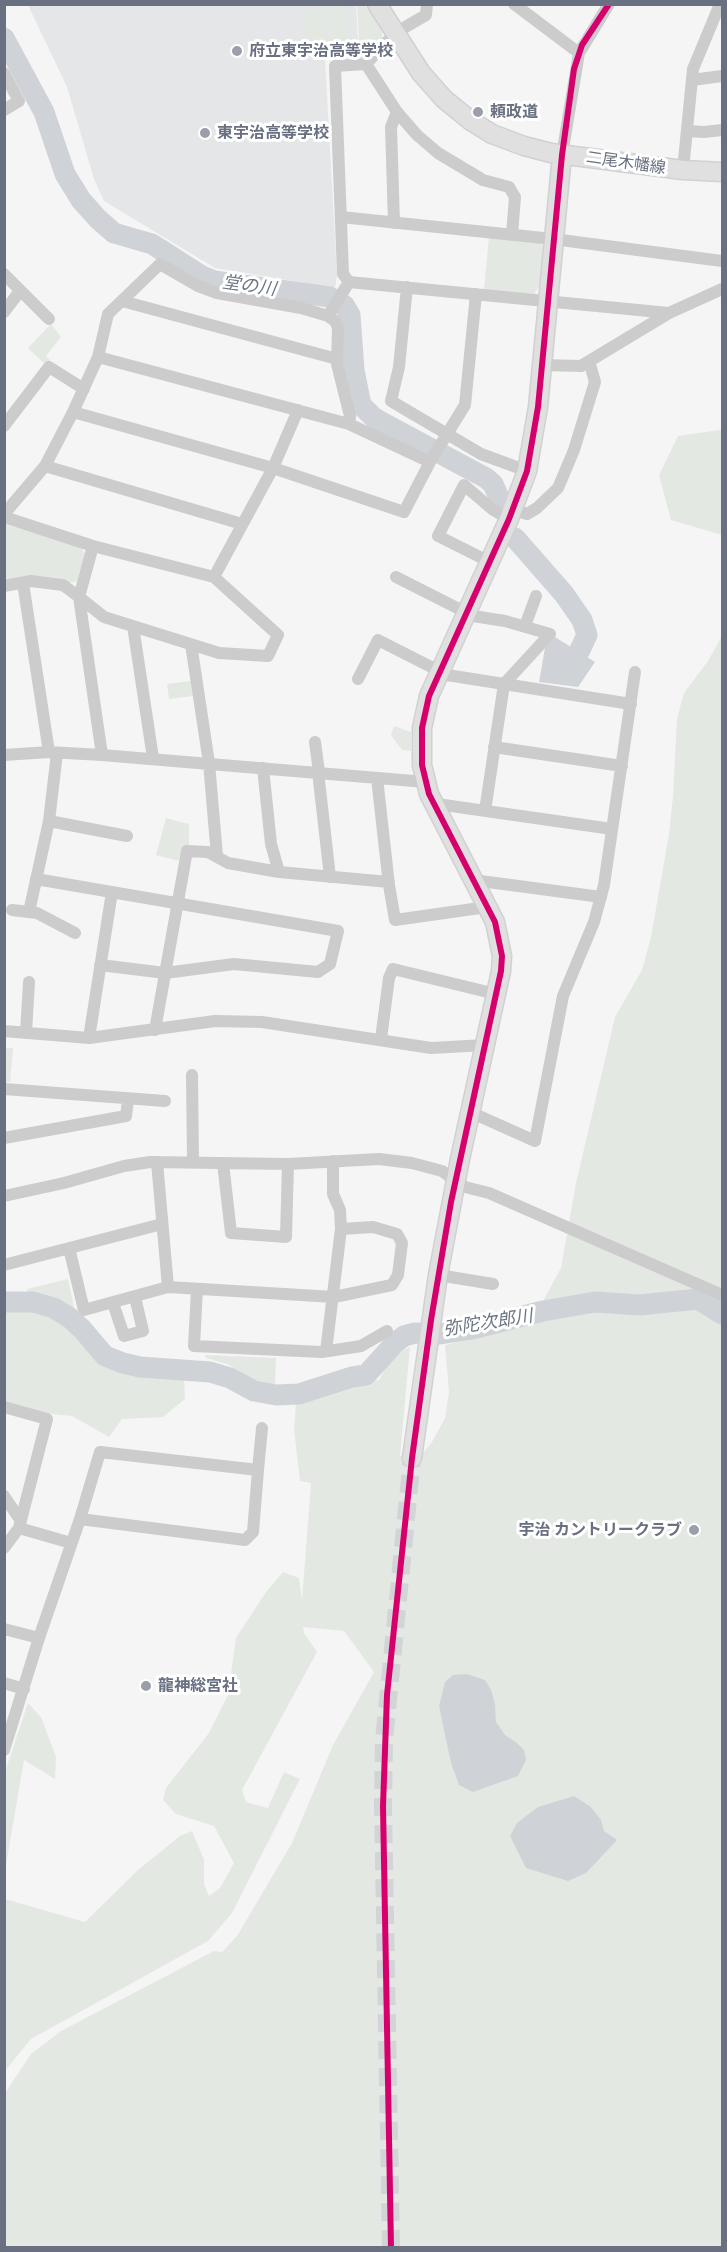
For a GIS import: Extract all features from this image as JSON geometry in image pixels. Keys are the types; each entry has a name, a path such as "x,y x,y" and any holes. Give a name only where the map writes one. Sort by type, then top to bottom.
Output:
{"street":[{"name":"二尾木幡線","path":"377,4 421,73 444,99 471,122 492,134 524,146 562,154 683,170 723,172"},
{"path":"329,314 347,285 344,274 335,66 366,64 395,33 426,15 427,4"},
{"path":"514,4 579,53"},
{"path":"412,1458 438,1275 501,971 501,950 495,922 426,782 421,757 422,728 429,696 511,514 527,471 536,425 562,154 579,53 609,4"},
{"path":"683,170 693,69 720,4"},
{"path":"366,64 397,112 417,135 438,153 483,180 509,187 515,197 512,235"},
{"path":"4,73 19,100 4,110"},
{"path":"692,80 723,76"},
{"path":"394,223 391,127 397,112"},
{"path":"688,131 723,130"},
{"path":"341,218 553,239 723,261"},
{"path":"4,586 31,581 63,585 104,617 219,653 268,656 278,635 214,577 93,546 4,515 45,466 74,412 98,357 108,314 160,264 198,286 217,293 329,314 338,328 338,359 343,393 350,417 349,424"},
{"path":"4,274 49,319"},
{"path":"347,285 407,287 669,313"},
{"path":"407,287 399,367 391,401 445,437 481,454 527,471"},
{"path":"542,365 580,366 669,313 723,289"},
{"path":"4,312 20,291"},
{"path":"74,412 273,468 404,512 431,461 465,405 476,294"},
{"path":"122,300 338,359"},
{"path":"98,357 349,424 431,461"},
{"path":"490,562 438,536 464,485 492,509 511,514 527,513 537,508 558,488 574,450 594,382 589,361"},
{"path":"4,426 49,367 84,389"},
{"path":"214,577 273,468 298,410"},
{"path":"45,466 242,524"},
{"path":"93,546 79,597 102,755"},
{"path":"396,577 466,613 550,634 504,684 485,811"},
{"path":"23,583 53,752 49,821 30,912"},
{"path":"525,626 536,596"},
{"path":"133,626 153,758"},
{"path":"358,679 378,640 447,675 631,704"},
{"path":"191,644 208,763 218,856"},
{"path":"470,1112 535,1141 563,996 594,922 601,897 635,672"},
{"path":"315,742 330,877"},
{"path":"494,747 622,766"},
{"path":"4,755 53,752 153,758 426,782"},
{"path":"263,768 271,844 279,872"},
{"path":"377,777 389,882 396,920 487,908"},
{"path":"437,808 444,805 612,830"},
{"path":"49,821 127,836"},
{"path":"155,1030 187,851 208,852 228,863 279,872 389,882"},
{"path":"36,879 338,931 330,964 318,972 234,964 165,973 100,965"},
{"path":"473,880 601,897"},
{"path":"89,1038 112,892"},
{"path":"12,910 37,913 75,933"},
{"path":"381,1039 388,978 393,969 496,994"},
{"path":"26,1033 29,982"},
{"path":"4,1030 89,1038 215,1021 262,1022 432,1048 485,1045"},
{"path":"192,1075 193,1162"},
{"path":"4,1089 165,1101"},
{"path":"4,1138 126,1116 128,1100"},
{"path":"4,1196 64,1183 124,1166 157,1162 288,1164 379,1159 412,1163 442,1171 465,1187 489,1193 723,1295"},
{"path":"326,1351 341,1229 340,1210 333,1194 333,1161"},
{"path":"157,1162 168,1287"},
{"path":"223,1163 231,1233 286,1237 288,1164"},
{"path":"4,1264 162,1224"},
{"path":"69,1248 84,1310 168,1287 334,1297 393,1284 398,1275 402,1244 397,1234 374,1227 341,1229"},
{"path":"438,1275 493,1284"},
{"path":"197,1289 194,1347 326,1351 361,1346 387,1331"},
{"path":"113,1303 124,1336 143,1331 135,1297"},
{"path":"4,1407 47,1419 20,1524 4,1548"},
{"path":"80,1520 245,1540 253,1533 262,1428"},
{"path":"4,1750 39,1638 80,1520 100,1452 258,1470"},
{"path":"4,1496 20,1524 71,1544"},
{"path":"4,1629 39,1638"},
{"path":"4,1683 24,1689"}],"shaded area":[{"name":"東宇治高等学校","path":"28,5 356,5 359,58 325,59 337,275 335,288 215,268 104,201 94,179 67,87"},
{"path":"326,5 346,5 348,40 328,41"},
{"path":"357,5 365,5 382,30 382,38 365,59 360,59"},
{"path":"324,9 326,51 306,52 304,10"},
{"path":"489,237 540,242 544,248 539,287 534,294 484,290"},
{"path":"51,324 61,337 46,356 50,360 46,365 28,348"},
{"path":"722,431 722,535 671,520 659,475 678,436"},
{"path":"4,526 80,546 85,554 77,581 69,583 61,578 34,576 5,580"},
{"path":"722,636 722,2247 5,2247 5,2093 31,2054 61,2031 214,1951 222,1952 237,1936 292,1843 333,1745 374,1672 344,1631 303,1627 304,1633 317,1652 242,1790 246,1802 268,1808 284,1772 300,1779 232,1913 208,1941 31,2039 5,2071 5,1899 85,1922 138,1870 180,1836 192,1831 204,1860 204,1884 209,1896 220,1888 234,1863 214,1826 176,1814 163,1800 166,1788 209,1733 228,1695 236,1638 266,1592 283,1572 299,1578 302,1600 311,1483 300,1481 294,1430 296,1402 345,1387 379,1380 392,1357 410,1347 400,1456 418,1459 432,1442 445,1418 449,1392 445,1345 531,1323 561,1268 576,1183 615,1017 642,970 651,937 669,834 677,718 684,693 708,661"},
{"path":"555,637 595,662 578,687 539,682 545,648"},
{"path":"191,681 193,696 169,699 167,684"},
{"path":"394,726 411,732 411,751 402,750 391,735"},
{"path":"166,818 189,824 189,845 183,849 178,861 156,855"},
{"path":"4,1048 13,1048 10,1082 5,1082"},
{"path":"68,1279 76,1316 40,1299 28,1297 27,1289"},
{"path":"4,1309 43,1311 74,1329 98,1358 132,1370 184,1377 185,1399 163,1417 122,1419 109,1437 72,1416 43,1413 5,1402"},
{"path":"205,1355 276,1358 275,1385 257,1381 227,1364 206,1358"},
{"path":"467,1674 485,1680 495,1704 496,1722 505,1735 524,1750 526,1760 518,1776 473,1792 459,1785 451,1763 439,1706 445,1682 453,1675"},
{"path":"28,1703 41,1717 56,1757 55,1779 24,1760 5,1871 5,1772"},
{"path":"574,1796 591,1807 601,1820 604,1831 617,1840 586,1873 568,1881 526,1868 510,1836 517,1823 538,1807"}],"waterway":[{"name":"堂の川","path":"4,38 44,112 65,174 81,200 98,219 114,233 152,244 202,276 214,281 330,297 344,305 350,315 354,370 361,405 373,417 486,478 493,484 501,502"},
{"name":"堂の川","path":"515,538 564,594 582,620 587,635 579,652"},
{"name":"弥陀次郎川","path":"4,1302 33,1302 54,1308 82,1329 105,1356 123,1363 140,1367 210,1372 230,1378 254,1391 276,1395 299,1394 352,1377 366,1375 394,1344 404,1336 415,1333 440,1334 472,1329 543,1311 595,1302 639,1305 698,1299 722,1314"}],"tunnel":[{"path":"391,2248 383,1806 384,1740 412,1458"}],"cycle path":[{"path":"391,2248 383,1806 387,1695 412,1458 431,1320 451,1202 501,971 502,956 495,922 429,794 422,765 422,728 429,696 509,519 527,471 538,407 562,155 574,69 582,45 609,4"}],"place":[{"name":"府立東宇治高等学校","path":"237,51"},
{"name":"頼政道","path":"478,112"},
{"name":"東宇治高等学校","path":"205,133"},
{"name":"宇治 カントリークラブ","path":"694,1530"},
{"name":"龍神総宮社","path":"146,1686"}]}
